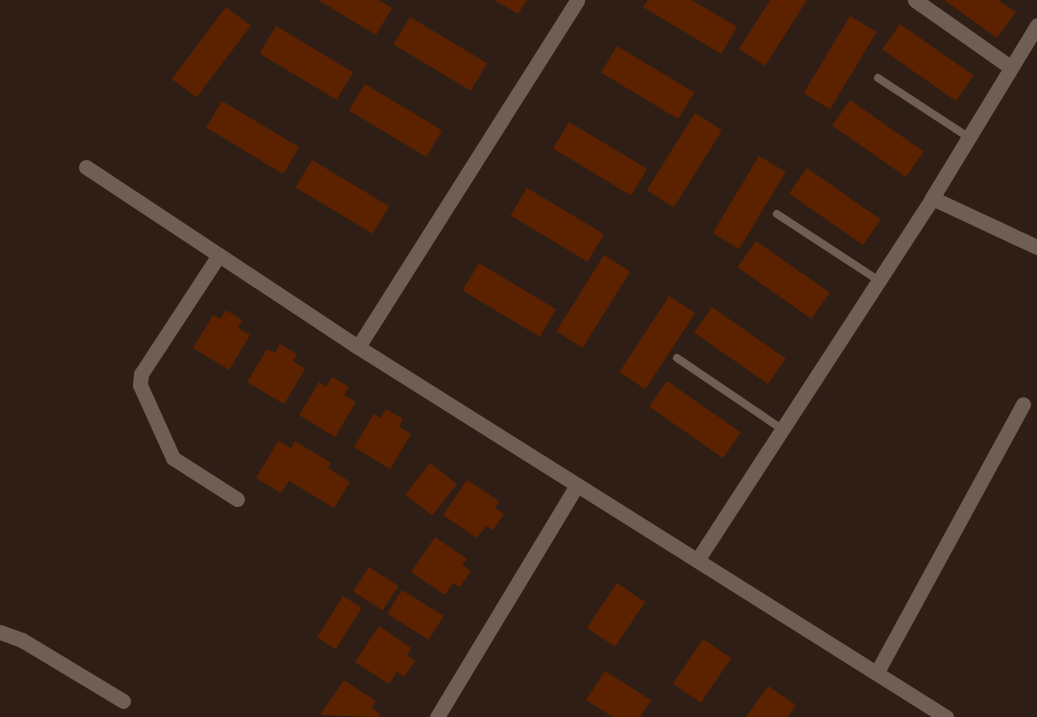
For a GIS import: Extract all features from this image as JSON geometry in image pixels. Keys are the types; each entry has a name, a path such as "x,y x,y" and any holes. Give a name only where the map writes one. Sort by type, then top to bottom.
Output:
{"street":[{"path":"358,347 577,0"},
{"path":"915,0 1009,66"},
{"path":"698,559 932,198 1009,66 1037,25"},
{"path":"86,167 358,347 698,559 946,717"},
{"path":"932,198 1037,247"},
{"path":"219,255 141,374 140,384 173,458 237,499"},
{"path":"877,672 1023,404"},
{"path":"438,717 577,485"},
{"path":"0,632 22,640 123,701"}],"lane":[{"path":"878,78 968,137"},
{"path":"777,214 878,280"},
{"path":"677,358 782,429"}],"building":[{"path":"318,0 379,0 392,8 376,35"},
{"path":"494,0 527,0 518,14"},
{"path":"648,0 692,0 737,27 721,54 643,7"},
{"path":"770,0 807,0 765,66 739,49"},
{"path":"944,0 998,0 1016,12 997,38"},
{"path":"226,7 251,26 197,98 172,79"},
{"path":"850,16 877,32 830,109 804,93"},
{"path":"410,17 487,63 471,91 394,44"},
{"path":"900,24 974,76 956,101 882,49"},
{"path":"276,26 353,72 337,100 260,53"},
{"path":"617,46 694,92 678,119 601,73"},
{"path":"365,84 442,130 426,157 349,111"},
{"path":"850,100 924,152 906,177 832,125"},
{"path":"222,101 299,147 283,174 206,128"},
{"path":"695,113 722,130 674,207 647,190"},
{"path":"569,122 647,169 631,195 553,149"},
{"path":"759,156 786,172 739,249 713,233"},
{"path":"312,160 389,206 373,234 296,187"},
{"path":"807,168 881,220 863,245 789,193"},
{"path":"527,188 604,234 588,262 511,215"},
{"path":"756,241 830,293 811,319 738,267"},
{"path":"604,255 630,271 583,348 556,331"},
{"path":"479,263 556,309 540,337 463,290"},
{"path":"669,296 695,313 645,389 619,372"},
{"path":"712,307 786,359 768,384 694,332"},
{"path":"226,310 242,320 238,328 250,335 229,370 193,348 213,315 220,319"},
{"path":"280,344 297,354 293,361 305,369 284,404 247,382 267,349 275,353"},
{"path":"332,377 349,387 344,395 356,402 335,437 299,415 319,382 326,387"},
{"path":"667,381 741,433 723,458 649,406"},
{"path":"386,409 403,419 399,427 411,434 390,469 354,447 374,414 381,418"},
{"path":"278,441 291,448 295,441 331,463 328,468 350,482 334,508 289,481 281,493 256,478"},
{"path":"430,463 457,484 432,515 405,495"},
{"path":"467,480 499,501 495,508 504,514 493,530 486,526 477,538 443,515"},
{"path":"435,537 467,559 462,565 471,571 460,587 453,583 445,595 411,572"},
{"path":"369,567 398,586 383,610 353,591"},
{"path":"617,583 645,602 615,647 587,628"},
{"path":"402,590 444,616 429,640 387,614"},
{"path":"343,596 362,608 336,649 317,638"},
{"path":"379,626 411,648 407,655 415,661 404,677 397,672 389,684 355,662"},
{"path":"703,639 731,658 701,703 673,684"},
{"path":"605,671 651,700 640,717 613,717 586,700"},
{"path":"344,680 376,701 372,708 380,714 378,717 320,715"},
{"path":"768,686 796,705 788,717 746,717"}]}
